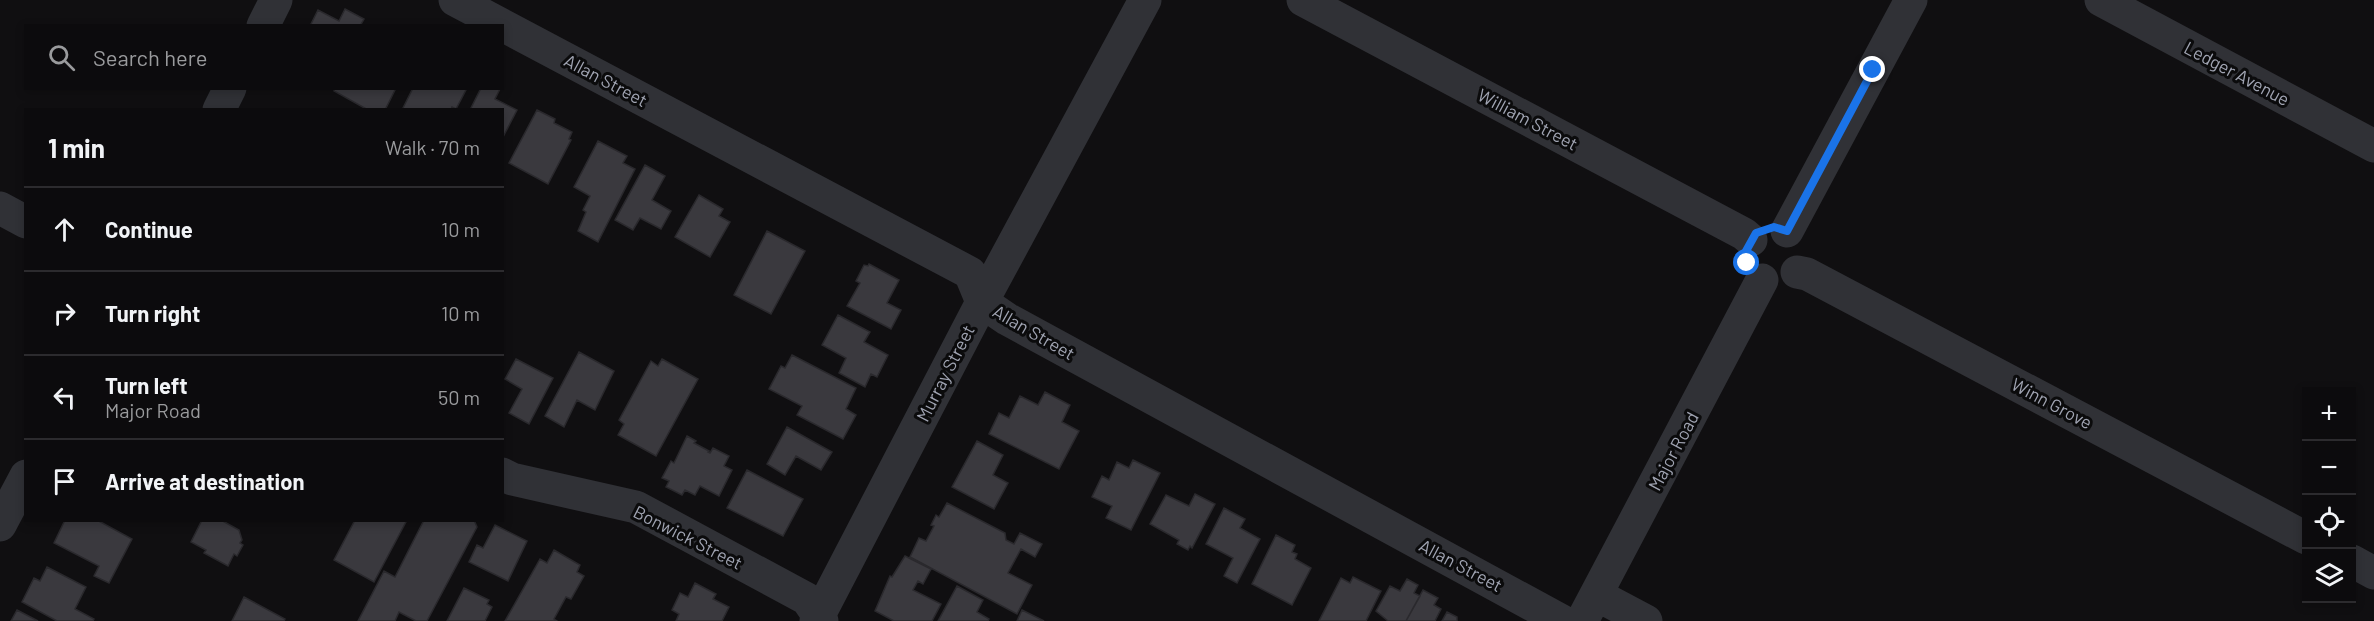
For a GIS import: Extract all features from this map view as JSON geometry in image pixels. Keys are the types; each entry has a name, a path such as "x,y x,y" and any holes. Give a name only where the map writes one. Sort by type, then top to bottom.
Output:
{"street":[{"path":"264,24 276,0"},
{"name":"Allan Street","path":"455,0 500,24"},
{"name":"Murray Street","path":"819,620 982,302 1145,0"},
{"name":"William Street","path":"1303,0 1744,234 1751,240"},
{"path":"1787,231 1911,0"},
{"name":"Ledger Avenue","path":"2101,0 2374,146"},
{"name":"Allan Street","path":"504,26 970,273 982,302 1018,324 1562,621"},
{"path":"220,108 229,90"},
{"path":"0,208 24,221"},
{"path":"1774,227 1787,231 1799,242 1802,252 1802,262 1797,272 1785,282 1769,283 1762,280 1752,273 1747,263 1746,251 1751,240 1756,233 1765,229 1774,227"},
{"name":"Winn Grove","path":"1797,272 1807,274 2302,535"},
{"name":"Major Road","path":"1590,608 1762,280"},
{"name":"Bonwick Street","path":"504,475 512,479 636,507 807,599 819,620"},
{"path":"0,525 24,480"},
{"path":"2356,563 2374,573"},
{"path":"1590,608 1646,621"}],"building":[{"path":"345,9 364,19 361,24 311,24 318,10 339,21"},
{"path":"395,90 386,108 364,108 334,91"},
{"path":"412,90 466,90 457,108 403,108"},
{"path":"480,90 500,90 495,99 517,110 504,135 504,108 471,108"},
{"path":"537,110 555,119 554,123 572,132 569,139 571,140 548,184 509,163"},
{"path":"598,141 627,156 623,163 635,169 598,242 578,231 586,212 583,210 590,196 574,187"},
{"path":"645,165 665,176 652,200 671,211 661,229 640,218 633,230 615,220"},
{"path":"699,195 723,209 719,216 730,222 710,257 675,237"},
{"path":"767,231 805,251 771,314 734,295"},
{"path":"869,264 899,280 887,303 901,310 891,329 847,306 860,283 856,281 864,265"},
{"path":"838,315 870,332 864,342 888,355 877,377 871,374 865,387 839,373 846,358 822,345"},
{"path":"579,352 614,371 595,410 577,400 564,427 545,416"},
{"path":"792,355 856,388 846,409 856,415 843,439 797,415 802,406 769,389 781,366 785,368"},
{"path":"516,359 553,378 529,424 509,413 522,389 505,379"},
{"path":"662,359 698,379 656,456 618,435 624,424 619,420 651,361 658,366"},
{"path":"1045,392 1070,405 1062,422 1079,431 1059,469 989,434 999,413 1009,418 1020,396 1038,405"},
{"path":"787,427 832,452 821,470 796,456 785,475 767,464"},
{"path":"687,436 710,453 713,448 729,456 724,466 732,470 719,496 700,486 695,495 685,490 682,495 666,487 669,481 662,478 671,461 674,463"},
{"path":"977,441 1003,455 993,475 1008,483 994,509 952,487"},
{"path":"1133,460 1160,473 1131,530 1106,518 1112,506 1092,497 1102,476 1109,480 1117,462 1129,468"},
{"path":"747,470 803,499 783,536 727,508"},
{"path":"1195,494 1215,504 1192,548 1190,546 1188,550 1177,544 1179,540 1150,524 1166,495 1189,506"},
{"path":"947,503 1005,533 1006,540 1014,544 1020,533 1042,544 1035,557 1021,549 1008,573 1032,585 1017,614 910,557 919,538 926,541 934,526 931,525 936,515 939,517"},
{"path":"1224,508 1245,519 1240,528 1260,539 1237,583 1224,576 1233,558 1206,544"},
{"path":"64,522 101,522 132,539 109,583 94,576 99,566 54,543"},
{"path":"201,522 225,522 239,530 242,540 240,543 243,545 237,556 234,554 228,566 204,553 206,550 191,542"},
{"path":"354,522 406,522 374,582 334,560"},
{"path":"423,522 475,522 477,527 427,621 416,621 399,612 395,621 358,621 384,571 395,577"},
{"path":"495,525 527,541 508,581 469,562 477,545 483,548"},
{"path":"1276,535 1295,545 1292,552 1297,554 1295,559 1311,568 1292,605 1252,584"},
{"path":"554,550 580,565 577,572 584,576 571,599 566,597 554,619 557,621 505,621 540,559 547,563"},
{"path":"905,556 931,569 923,584 918,581 913,590 941,604 932,621 894,621 875,611 890,576 892,577"},
{"path":"47,567 86,587 75,609 94,619 93,621 57,621 22,602 34,578 40,581"},
{"path":"1353,577 1381,591 1366,621 1319,621 1341,578 1350,583"},
{"path":"1407,579 1418,585 1414,593 1420,596 1406,621 1388,621 1376,611 1390,586 1400,591"},
{"path":"695,583 716,594 713,599 729,607 722,621 676,621 679,614 672,610 680,593 688,597"},
{"path":"957,586 983,600 977,612 989,619 988,621 938,621"},
{"path":"464,588 489,600 487,604 492,607 485,621 447,621"},
{"path":"1423,590 1438,598 1434,605 1441,609 1435,621 1406,621"},
{"path":"244,597 285,619 284,621 232,621"},
{"path":"17,610 38,621 11,621"},
{"path":"1022,610 1044,621 1017,621"},
{"path":"1447,612 1457,617 1457,621 1442,621"}],"route":[{"path":"1747,263 1746,251 1756,233 1774,227 1787,231 1873,70"}]}
